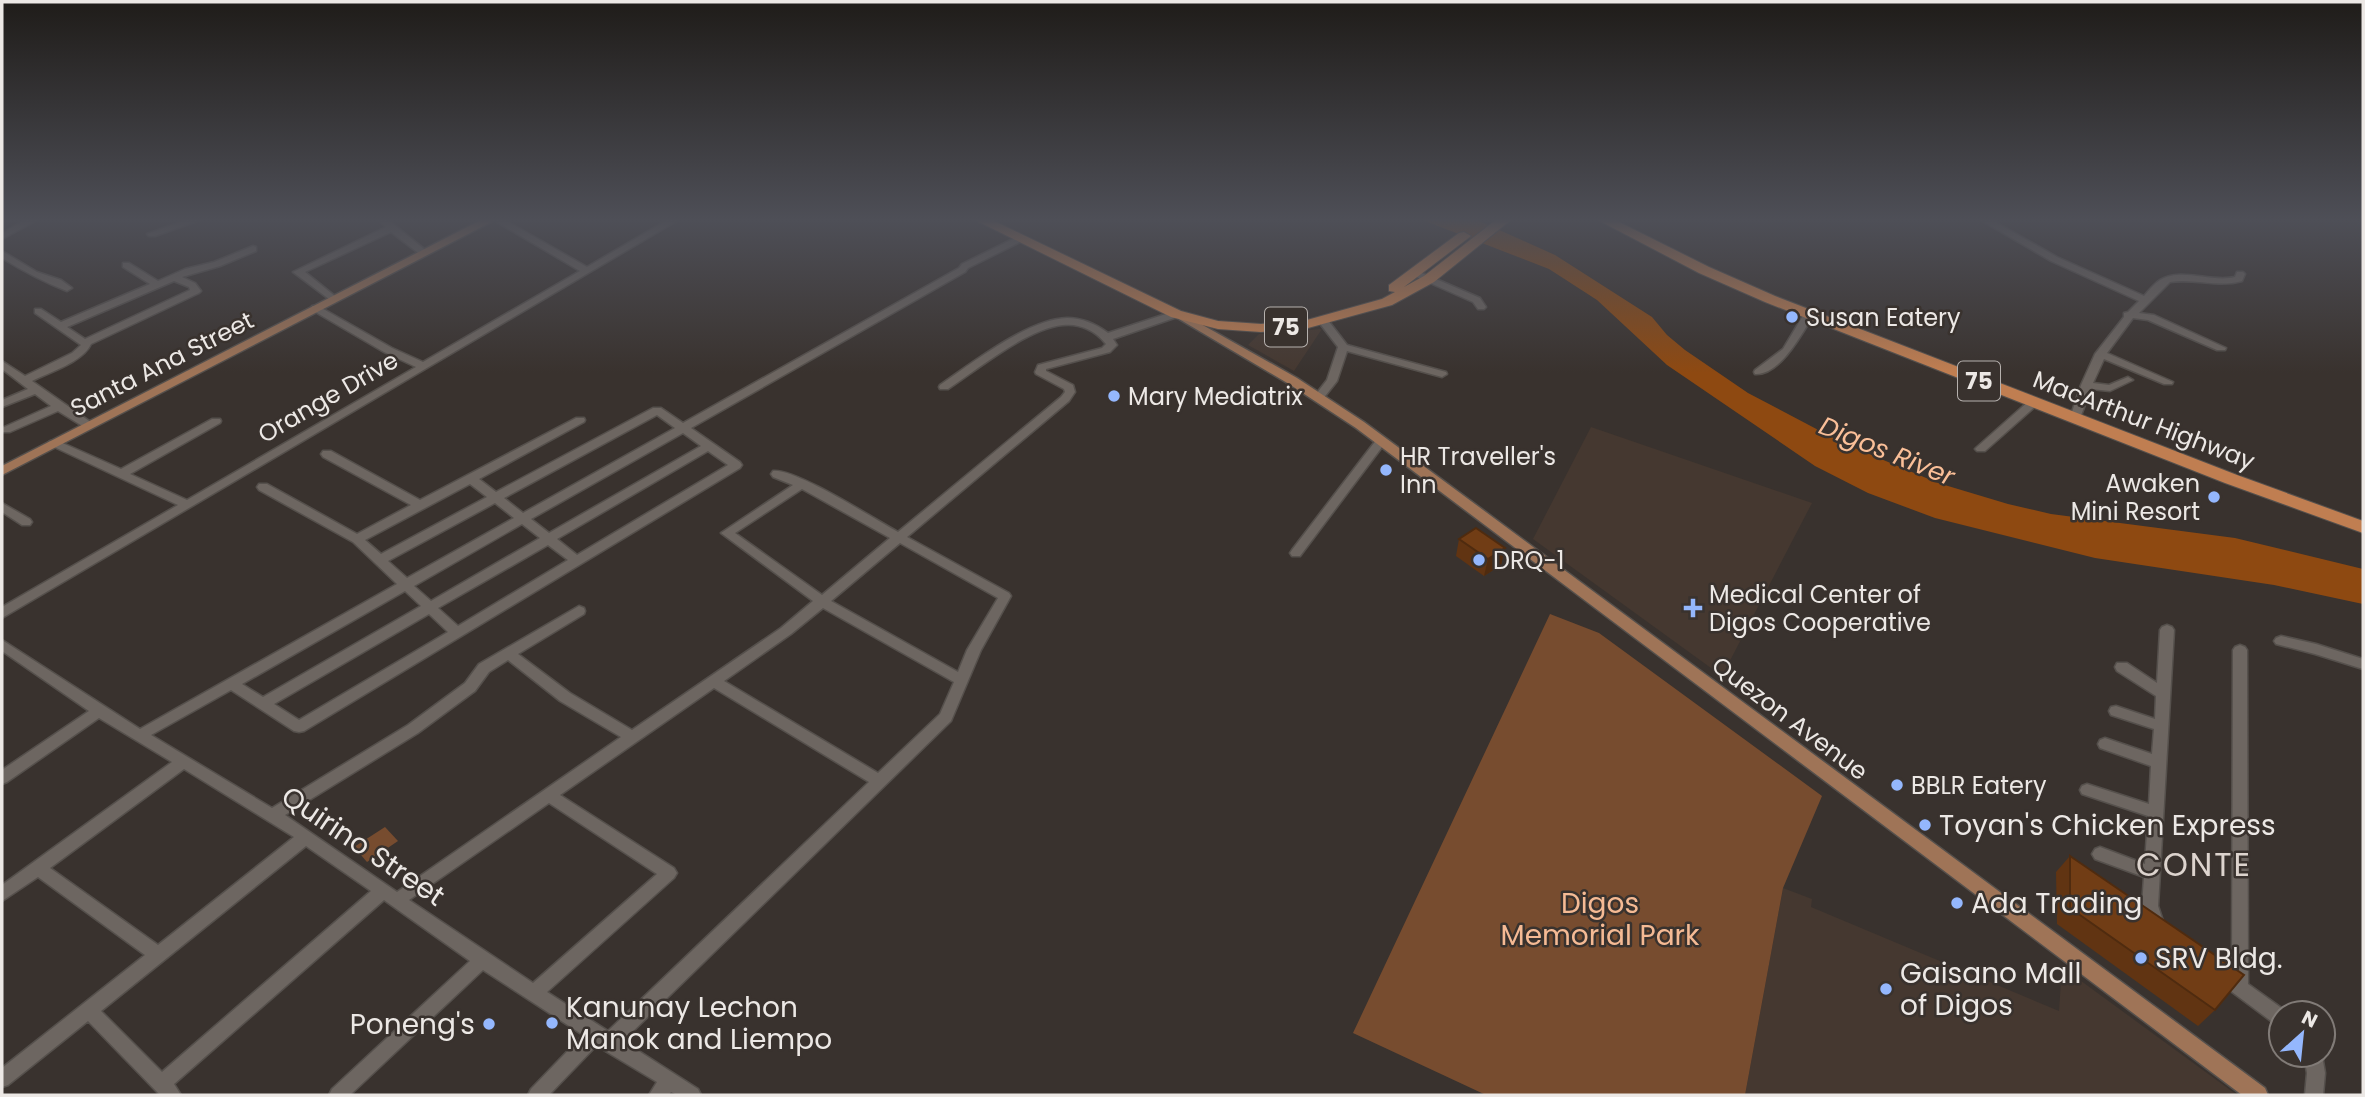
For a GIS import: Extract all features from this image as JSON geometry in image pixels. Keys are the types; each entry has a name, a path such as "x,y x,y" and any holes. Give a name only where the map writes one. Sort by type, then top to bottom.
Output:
{"highway":[{"name":"75","path":"1085,270 1180,315 1234,327 1281,328 1331,319 1387,302 1429,270"},
{"name":"MacArthur Highway","path":"1704,270 2075,418 2363,527"},
{"path":"1218,337 1222,330 1234,327"}],"main road":[{"name":"Santa Ana Street","path":"2,471 390,270"},
{"name":"Quezon Avenue","path":"1180,315 1318,398 1381,441 2258,1095"}],"street":[{"path":"28,270 67,288"},
{"path":"134,270 158,285"},
{"path":"61,327 191,270"},
{"path":"302,270 298,272 333,299"},
{"path":"139,735 962,270"},
{"path":"2079,270 2145,300"},
{"name":"Orange Drive","path":"2,613 587,271"},
{"path":"2075,418 2100,354 2128,315 2165,280 2222,283 2239,279 2240,274"},
{"path":"1422,276 1477,300 1481,307"},
{"path":"85,343 196,291 192,285 174,277"},
{"path":"315,308 388,350 423,366"},
{"path":"38,311 85,343"},
{"path":"1759,372 1787,351 1809,314"},
{"path":"1107,337 1180,315"},
{"path":"2128,315 2150,317 2221,348"},
{"path":"1318,398 1332,380 1343,347 1331,319"},
{"path":"90,1010 167,1090 390,896 549,795 759,652 822,602 1068,395 1069,387 1040,372 1042,367 1110,349 1112,345 1107,337 1079,323 1060,321 1003,349 944,387"},
{"path":"26,380 76,355 86,348 85,343"},
{"path":"1343,347 1442,374"},
{"path":"2100,354 2168,382"},
{"path":"2,364 26,380 34,390 57,407 88,425"},
{"path":"2086,385 2110,388 2128,380"},
{"path":"2,404 34,390"},
{"path":"1981,449 2034,402"},
{"path":"6,430 57,407"},
{"path":"230,683 299,727 736,465 657,410 380,560"},
{"path":"357,539 580,420"},
{"path":"121,474 216,421"},
{"path":"1296,553 1381,441"},
{"path":"54,443 186,504"},
{"path":"262,704 709,446"},
{"path":"327,454 420,505"},
{"path":"537,1095 602,1039 946,717 974,650 1005,596 802,484 777,474"},
{"path":"470,478 577,561"},
{"path":"802,484 727,533 822,602 962,680"},
{"path":"262,487 357,539 457,633"},
{"path":"2,507 26,522"},
{"path":"273,815 414,729 470,687 484,668 579,611"},
{"path":"2167,630 2151,913 2156,925 2167,937"},
{"path":"2281,641 2363,664"},
{"name":"Quirino Street","path":"2,645 99,711 306,837 482,960 602,1039 664,1088 692,1095"},
{"path":"2240,650 2241,989"},
{"path":"508,653 565,697 632,737"},
{"path":"2122,667 2162,693"},
{"path":"714,681 879,781"},
{"path":"2,778 99,711"},
{"path":"2116,711 2160,726"},
{"path":"2105,744 2158,762"},
{"path":"2,894 184,761"},
{"path":"2088,790 2156,812"},
{"path":"533,993 669,873 549,795"},
{"path":"2,1079 306,837"},
{"path":"2100,854 2152,873"},
{"path":"38,868 159,955"},
{"path":"338,1095 482,960"},
{"path":"2213,969 2267,1008"},
{"path":"2314,1095 2315,1069"}],"shaded area":[{"path":"1551,270 1579,270 1652,317 1667,335 1685,350 1748,393 1843,443 1938,483 2051,514 2235,538 2363,569 2363,604 2274,585 2095,558 1935,518 1868,493 1815,466 1667,365 1597,300"},
{"path":"1322,329 1294,371 1248,345 1259,334"},
{"name":"Medical Center of Digos Cooperative","path":"1591,427 1812,503 1722,676 1533,539"},
{"name":"Gaisano Mall of Digos","path":"1783,888 1812,899 1811,907 2059,1011 2062,967 2237,1095 1745,1095"}],"green space":[{"name":"Digos Memorial Park","path":"1550,614 1599,633 1822,796 1783,888 1745,1095 1486,1095 1353,1033"},
{"path":"385,827 398,841 367,862 354,847"}],"building":[{"path":"1476,528 1505,548 1488,559 1459,539"},
{"path":"2070,856 2244,975 2215,1010 2070,908"}],"place":[{"name":"Susan Eatery","path":"1792,317"},
{"name":"Mary Mediatrix","path":"1114,396"},
{"name":"HR Traveller's Inn","path":"1386,470"},
{"name":"Awaken Mini Resort","path":"2214,497"},
{"name":"DRQ-1","path":"1479,560"},
{"name":"Medical Center of Digos Cooperative","path":"1693,608"},
{"name":"BBLR Eatery","path":"1897,785"},
{"name":"Toyan's Chicken Express","path":"1925,825"},
{"name":"Ada Trading","path":"1957,903"},
{"name":"SRV Bldg.","path":"2141,958"},
{"name":"Gaisano Mall of Digos","path":"1886,989"},
{"name":"Kanunay Lechon Manok and Liempo","path":"552,1023"},
{"name":"Poneng's","path":"489,1024"}],"district":[{"name":"CONTE","path":"2194,864"}],"water label":[{"name":"Digos River","path":"1887,451"}]}
